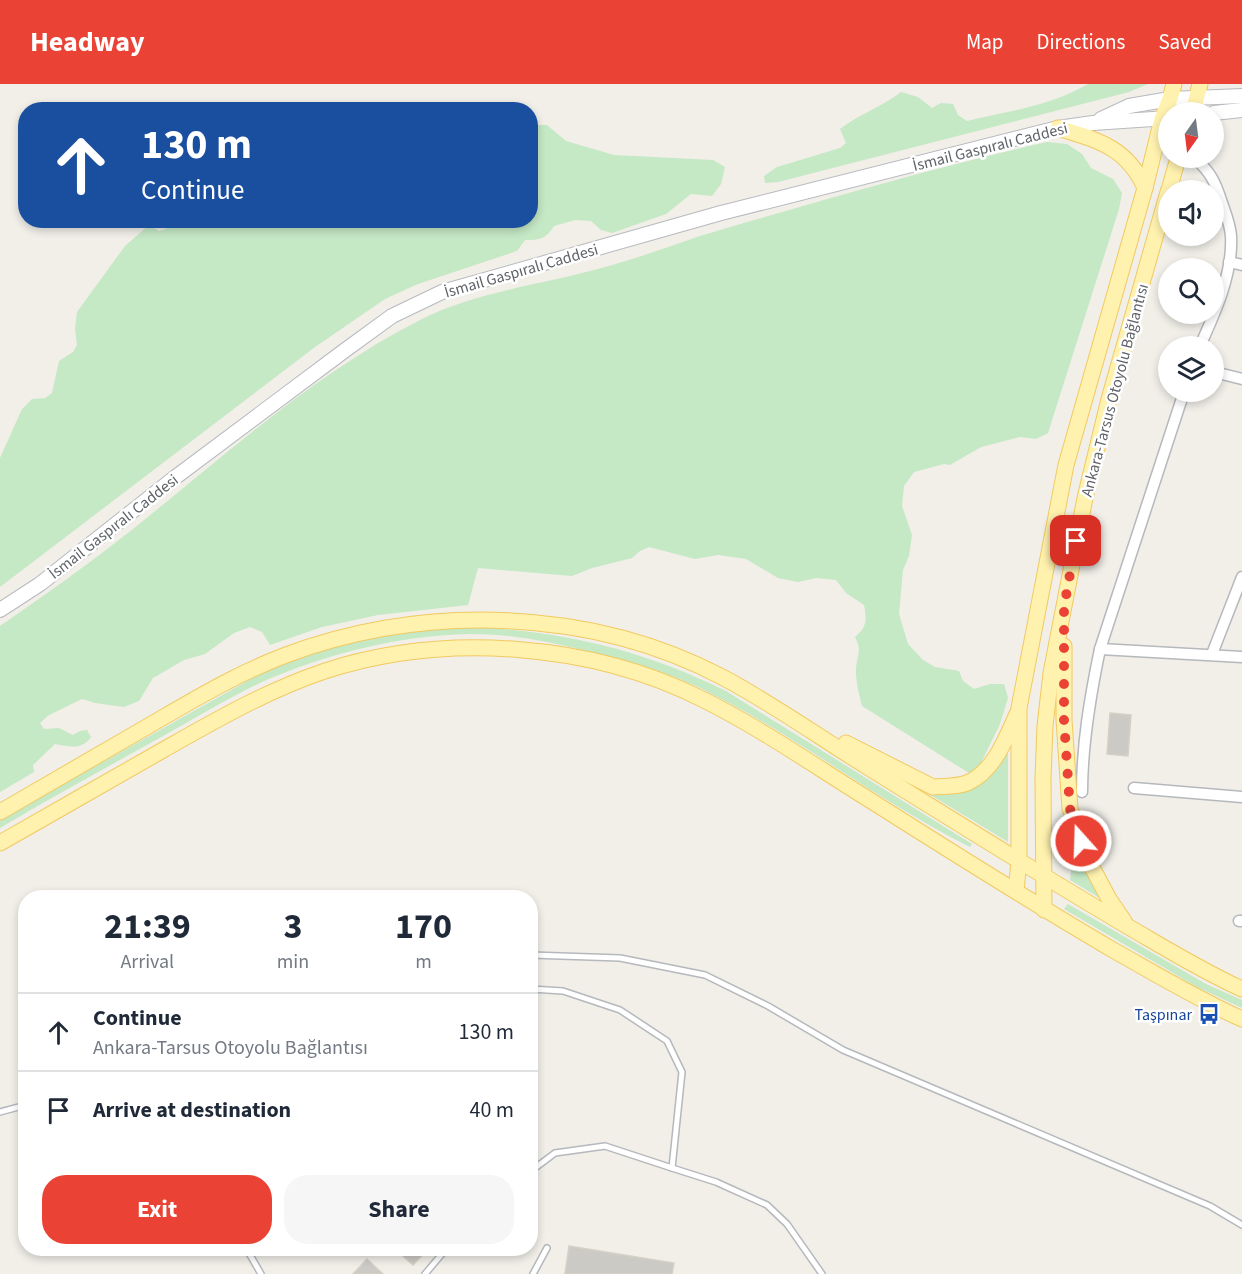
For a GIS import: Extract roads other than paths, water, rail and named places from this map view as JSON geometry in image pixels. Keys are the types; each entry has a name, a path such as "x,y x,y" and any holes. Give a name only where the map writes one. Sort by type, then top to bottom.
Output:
{"main road":[{"name":"İsmail Gaspıralı Caddesi","path":"1093,123 1129,106 1172,92 1197,98 1242,96"},
{"path":"1224,112 1242,110"},
{"name":"İsmail Gaspıralı Caddesi","path":"0,610 40,584 172,479 392,316 442,292 721,213 1058,128 1093,123 1158,119"},
{"path":"1058,128 1105,143 1117,151 1138,172 1144,188"},
{"name":"Ankara-Tarsus Otoyolu Bağlantısı","path":"1016,891 1019,861 1019,708 1066,465 1158,142"},
{"name":"Ankara-Tarsus Otoyolu Bağlantısı","path":"1044,910 1043,778 1045,726 1051,673 1085,498 1109,399 1158,229"},
{"path":"1064,607 1064,720 1070,809 1093,869 1127,926"},
{"path":"0,812 238,675 311,647 358,634 427,622 498,621 555,626 623,639 672,656 723,678 933,787 966,783 979,776 1000,751 1019,708"},
{"path":"0,843 225,715 284,687 328,670 426,651 496,649 544,652 592,660 649,676 698,696 765,735 1044,910 1184,991 1242,1018"},
{"path":"750,693 1043,877 1188,962 1242,989"}],"street":[{"path":"1204,336 1218,306 1229,262 1231,236 1228,221 1210,172 1206,168"},
{"path":"1229,262 1242,265"},
{"path":"1224,374 1242,379"},
{"path":"1082,792 1082,758 1091,692 1100,649 1181,402"},
{"path":"1212,654 1242,577"},
{"path":"1100,649 1242,657"},
{"path":"1134,788 1242,797"}],"lane":[{"path":"538,955 620,958 705,975 768,1006 843,1050 1209,1206 1242,1225"},
{"path":"538,989 563,991 620,1010 667,1041 682,1072 672,1168"},
{"path":"0,1112 18,1107"},
{"path":"538,1165 555,1153 605,1146 716,1182 767,1205 787,1224 822,1274"},
{"path":"533,1274 547,1248"},
{"path":"251,1256 261,1274"},
{"path":"425,1274 440,1256"}],"place":[{"name":"Taşpınar","path":"1209,1014"}]}
